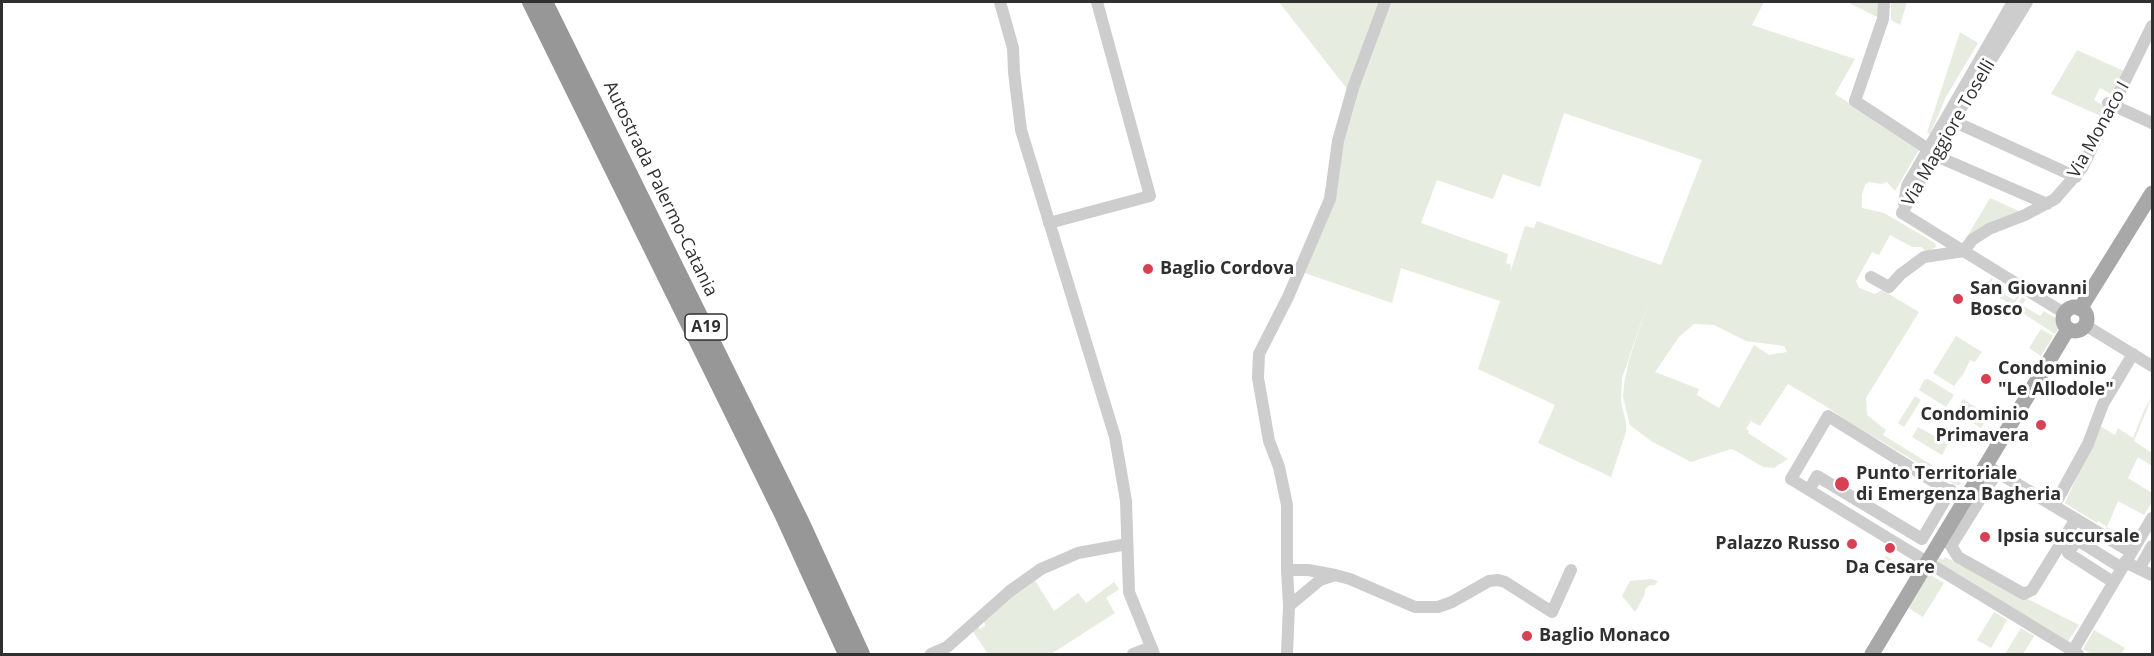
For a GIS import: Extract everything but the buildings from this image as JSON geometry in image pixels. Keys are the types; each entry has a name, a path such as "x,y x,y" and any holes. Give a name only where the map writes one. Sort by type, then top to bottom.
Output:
{"highway":[{"name":"Autostrada Palermo-Catania","path":"530,2 782,514 846,654"},
{"name":"Autostrada Palermo-Catania","path":"545,2 802,523 862,654"}],"main road":[{"path":"2080,309 2152,193"},
{"path":"2071,308 2080,309 2086,316 2085,326 2077,331 2068,329 2063,321 2064,313 2071,308"},
{"path":"1872,654 1928,562 1946,542 1966,498 1992,469 2068,329"}],"street":[{"path":"1000,2 1013,48 1021,130 1094,362 1115,437 1126,501 1129,592 1153,651 1133,654"},
{"path":"1049,223 1150,195 1097,2"},
{"path":"1287,654 1289,606 1287,505 1279,468 1269,441 1258,378 1258,354 1288,297 1330,199 1338,141 1353,88 1386,2"},
{"path":"1884,2 1883,19 1855,101 1931,152 2047,204"},
{"name":"Via Maggiore Toselli","path":"1964,251 1902,213 1931,152 2013,2"},
{"name":"Via Maggiore Toselli","path":"1931,152 1953,121 2027,2"},
{"name":"Via Monaco I","path":"1964,251 1972,240 1989,229 2055,200 2076,177 2152,26"},
{"path":"2111,105 2152,123"},
{"path":"1953,121 2076,177"},
{"path":"1871,277 1888,287 1924,257 1964,251 2064,313"},
{"path":"2085,326 2152,366"},
{"path":"2054,506 2088,444 2103,404 2133,354"},
{"path":"1966,498 1828,416 1791,479 2074,653 2126,561 2148,534 2152,518"},
{"path":"1946,542 1954,541 1992,469 2076,519 2126,561"},
{"path":"1809,490 1817,476 1922,539 1951,490"},
{"path":"1831,503 1840,490"},
{"path":"1946,542 1958,557 2024,594 2032,590 2076,519"},
{"path":"1890,539 1899,525"},
{"path":"2113,582 2068,553 2077,540 2152,575"},
{"path":"931,654 946,647 1010,591 1041,569 1078,553 1127,544"},
{"path":"2139,569 2152,546"},
{"path":"1287,570 1308,570 1350,579 1415,607 1437,607 1452,602 1488,581 1498,580 1505,582 1552,612 1571,570"},
{"path":"1308,570 1315,575 1317,580 1315,584"},
{"path":"1289,606 1315,584 1335,575"}],"shaded area":[{"path":"1279,2 1764,2 1752,25 1855,59 1835,94 1920,148 1895,191 1887,182 1882,184 1869,182 1865,185 1862,208 1884,213 1935,243 1936,247 1927,252 1921,247 1912,247 1890,235 1879,255 1872,252 1856,281 1859,288 1875,294 1882,290 1919,312 1866,398 1867,415 1886,430 1883,435 1961,483 1959,486 1950,482 1862,432 1827,407 1788,384 1760,426 1751,421 1746,429 1748,433 1788,459 1774,468 1763,467 1731,449 1691,462 1651,441 1630,425 1623,397 1629,360 1650,297 1622,378 1621,402 1626,432 1611,477 1538,443 1555,405 1478,369 1500,301 1401,268 1392,303 1299,271 1330,199 1348,90","holes":["1564,113 1702,160 1661,265 1537,221 1534,228 1525,226 1510,273 1511,265 1506,263 1508,254 1421,223 1437,180 1493,199 1503,174 1540,187","1694,324 1714,325 1746,341 1784,346 1787,352 1769,355 1754,345 1719,408 1697,395 1699,389 1655,372 1679,337"]},
{"path":"1847,2 1881,2 1879,18"},
{"path":"1891,2 1907,2 1900,25 1891,20"},
{"path":"1960,32 1978,43 1946,97 1930,134 1927,133"},
{"path":"2077,50 2124,71 2113,95 2100,88 2094,100 2107,108 2103,117 2051,94"},
{"path":"1990,198 2021,212 1965,240"},
{"path":"1991,278 1993,279 1990,285 1998,290 2001,285 2003,286 2000,292 2014,300 2018,294 2020,295 2013,306 1985,288"},
{"path":"2022,297 2026,299 2022,305 2040,316 2044,311 2059,320 2060,326 2055,334 2015,308"},
{"path":"2041,329 2053,336 2041,356 2029,348"},
{"path":"1956,336 1982,352 1975,362 1970,360 1954,386 1933,373"},
{"path":"1928,379 1954,395 1946,407 1919,390 1924,380"},
{"path":"1915,396 1921,400 1904,427 1898,423"},
{"path":"2152,397 2134,441 2152,453 2152,466 2138,457 2128,478 2152,493 2152,502 2144,515 2118,501 2107,527 2065,503 2100,426 2115,435 2118,428 2133,438"},
{"path":"1963,399 1989,416 1981,428 1955,412"},
{"path":"1918,427 1948,444 1942,455 1912,437"},
{"path":"2107,527 2129,540 2128,542 2106,529"},
{"path":"1886,556 1898,563 1899,572 1884,576 1879,567"},
{"path":"1939,557 1943,560 1945,557 2079,625 2068,641 1938,562"},
{"path":"1928,576 1944,583 1923,617 1907,607"},
{"path":"1034,579 1054,611 1078,593 1086,603 1114,582 1119,589 1106,598 1115,613 1051,654 988,654 972,630 977,625 980,629 985,626 984,621 1001,604"},
{"path":"1651,579 1658,581 1655,585 1650,585 1645,589 1645,594 1635,612 1622,596 1630,581"},
{"path":"1994,612 2007,620 1991,648 1977,640"},
{"path":"2021,628 2034,636 2030,643 2023,654 2005,654"},
{"path":"2094,630 2125,648 2121,654 2091,654 2083,649"}],"place":[{"name":"Baglio Cordova","path":"1148,269"},
{"name":"San Giovanni Bosco","path":"1958,299"},
{"name":"Condominio \"Le Allodole\"","path":"1986,379"},
{"name":"Condominio Primavera","path":"2041,425"},
{"name":"Punto Territoriale di Emergenza Bagheria","path":"1842,484"},
{"name":"Ipsia succursale","path":"1985,537"},
{"name":"Palazzo Russo","path":"1852,544"},
{"name":"Da Cesare","path":"1890,548"},
{"name":"Baglio Monaco","path":"1527,636"}]}
